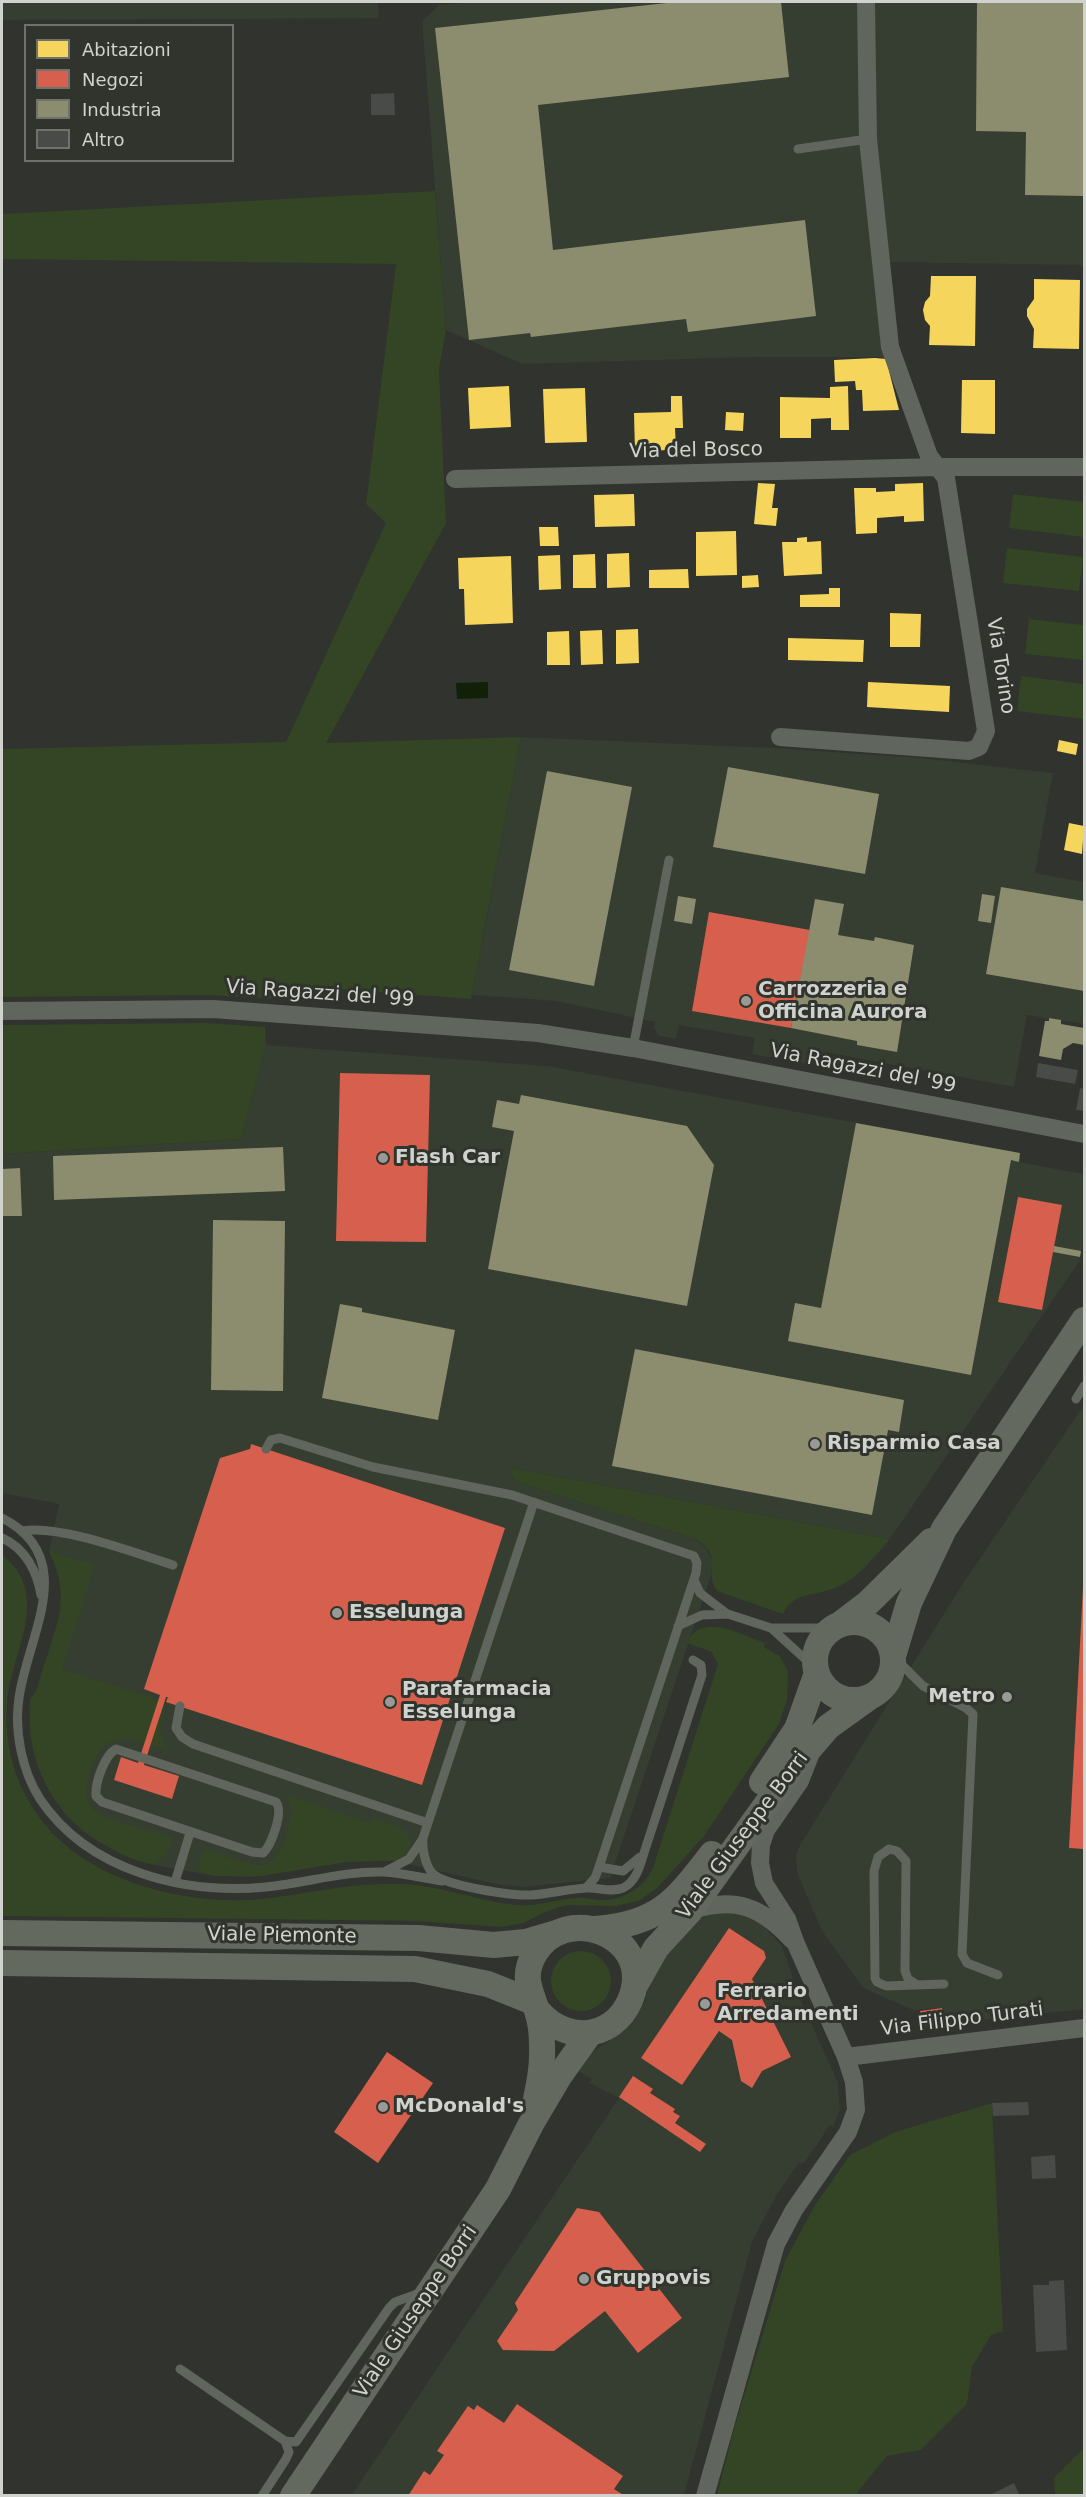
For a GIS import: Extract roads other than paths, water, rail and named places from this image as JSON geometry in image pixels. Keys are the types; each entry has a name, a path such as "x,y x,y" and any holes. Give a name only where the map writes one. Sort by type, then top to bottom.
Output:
{"main road":[{"name":"Viale Giuseppe Borri","path":"293,2496 498,2189 531,2124 564,2069 590,2033 606,2028 620,2018 630,2004 634,1987 656,1948 690,1911 791,1770 836,1720 877,1694 888,1680 909,1603 944,1529 1084,1320"},
{"name":"Viale Giuseppe Borri","path":"531,2124 542,2062 535,2007 528,1986 529,1970 535,1954 545,1941 560,1932 577,1927 595,1929 626,1925 652,1916 669,1904 718,1845 794,1736 805,1713 816,1671 816,1651 821,1640 868,1603 944,1529"},
{"path":"836,1626 859,1622 870,1625 887,1640 893,1656"},
{"path":"816,1671 823,1685 832,1695 845,1700 867,1699"},
{"path":"595,1929 609,1934 629,1956 634,1987"},
{"name":"Viale Piemonte","path":"2,1933 418,1938 494,1945 526,1942 560,1932"},
{"name":"Viale Piemonte","path":"2,1963 415,1969 488,1984 535,2007"},
{"path":"535,2007 558,2029 574,2034 590,2033"}],"street":[{"path":"866,2 868,139 890,347 929,456 938,467"},
{"name":"Via del Bosco","path":"455,479 938,467 1084,467"},
{"name":"Via Torino","path":"780,737 969,751 982,744 986,731 986,719 946,478 938,467"},
{"name":"Via Ragazzi del '99","path":"2,1011 166,1008 259,1011 514,1030 633,1048 1084,1134"},
{"path":"705,2496 772,2254 794,2210 841,2144 853,2121 856,2098 846,2057 787,1919 764,1883 760,1855 766,1830 803,1776 814,1743"},
{"path":"690,1911 717,1905 745,1906 767,1916 796,1944"},
{"name":"Via Filippo Turati","path":"846,2057 1084,2028"}],"lane":[{"path":"798,149 868,139"},
{"path":"633,1048 669,860"},
{"path":"1076,1399 1084,1386"},
{"path":"266,1449 271,1440 279,1438 362,1464 503,1493 694,1556 697,1563 694,1580 599,1867 595,1878 586,1888"},
{"path":"384,1872 409,1859 423,1838 534,1502"},
{"path":"2,1518 22,1531 32,1543 43,1571 45,1590 42,1612 21,1689 18,1714 18,1733 24,1762 38,1796 60,1824 89,1849 132,1870 175,1882 203,1886 252,1888 327,1876 384,1872 522,1895 586,1888 611,1890 623,1888 636,1875 644,1854 702,1675 701,1665 693,1660"},
{"path":"22,1531 43,1529 173,1565"},
{"path":"2,1538 14,1545 30,1564 39,1587 42,1612"},
{"path":"694,1580 700,1593 728,1614 771,1628 836,1626"},
{"path":"678,1626 702,1615 728,1614"},
{"path":"771,1628 816,1671"},
{"path":"893,1656 911,1676 928,1689 973,1714 962,1954 967,1964 998,1976"},
{"path":"180,1706 176,1728 182,1737 193,1744 428,1823"},
{"path":"121,1749 274,1801 279,1806 280,1813 268,1847 262,1853 190,1833 107,1805 97,1798 96,1790 111,1752 121,1749"},
{"path":"175,1882 190,1833"},
{"path":"423,1838 423,1850 431,1871 447,1881"},
{"path":"916,1984 908,1979 905,1971 906,1861 897,1851 889,1849 878,1857 874,1871 874,1975 877,1982 886,1986 944,1984"},
{"path":"599,1867 623,1871 631,1867 644,1854"},
{"path":"180,2369 285,2441 294,2443 301,2438 392,2305 433,2289"},
{"path":"262,2496 288,2454 285,2441"}],"place":[{"name":"Carrozzeria e Officina Aurora","path":"746,1001"},
{"name":"Flash Car","path":"383,1158"},
{"name":"Risparmio Casa","path":"815,1444"},
{"name":"Esselunga","path":"337,1613"},
{"name":"Metro","path":"1007,1697"},
{"name":"Parafarmacia Esselunga","path":"390,1702"},
{"name":"Ferrario Arredamenti","path":"705,2004"},
{"name":"McDonald's","path":"383,2107"},
{"name":"Gruppovis","path":"584,2279"}]}
